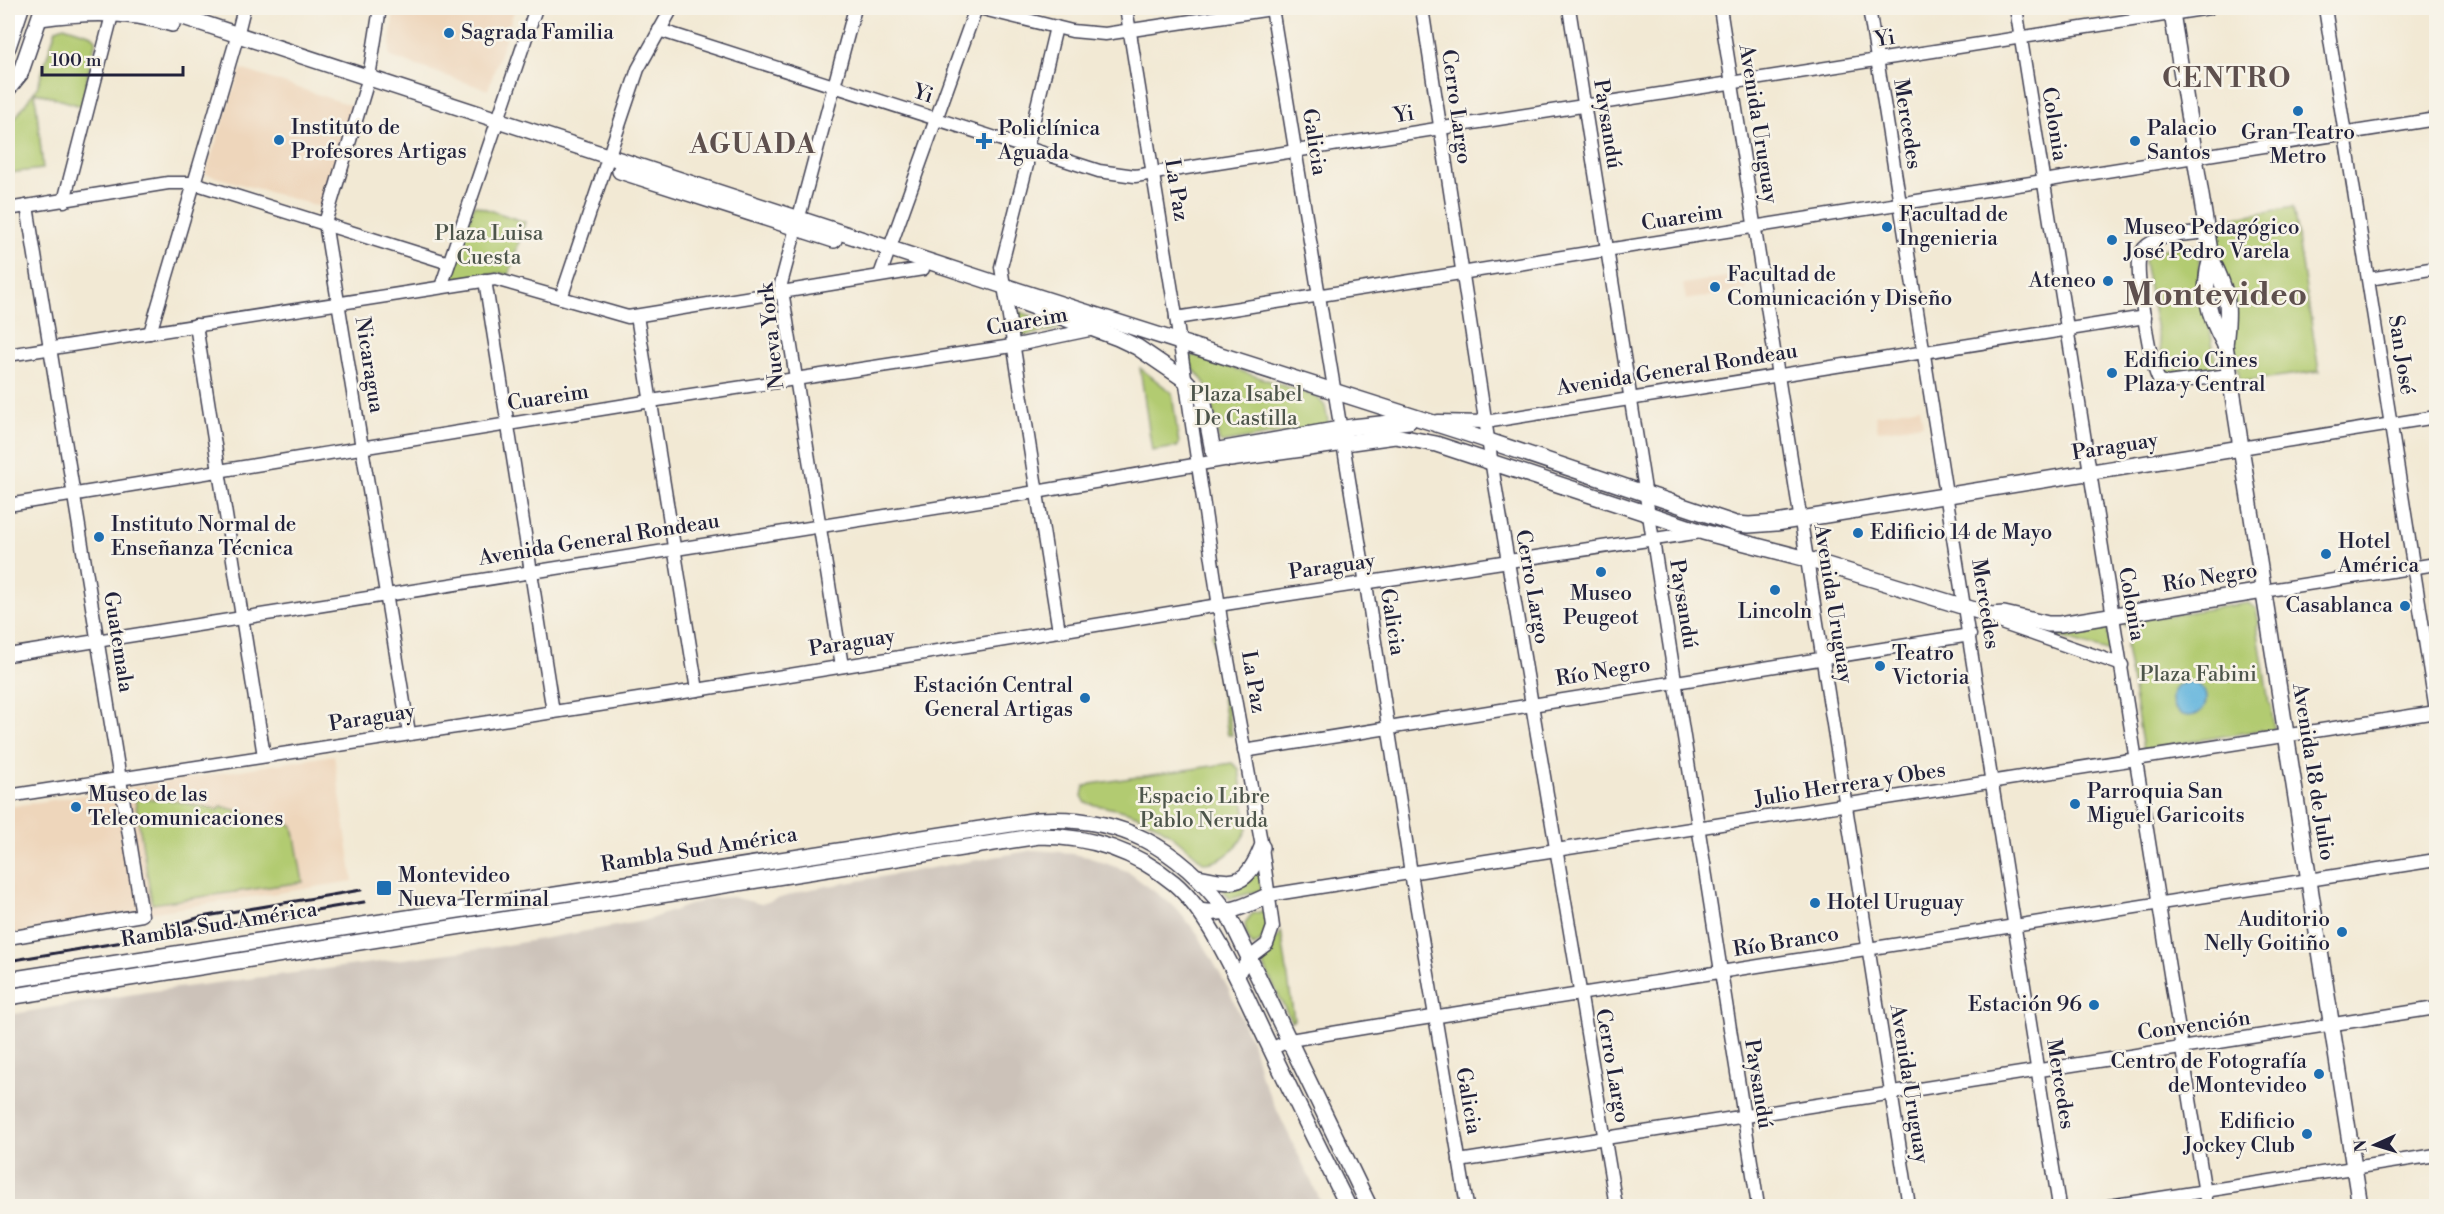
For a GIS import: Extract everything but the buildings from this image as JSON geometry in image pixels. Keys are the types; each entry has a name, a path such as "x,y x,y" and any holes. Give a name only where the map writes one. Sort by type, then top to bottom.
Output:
{"main road":[{"path":"8,47 21,8"},
{"path":"156,8 237,40"},
{"name":"Avenida 18 de Julio","path":"2171,9 2211,258 2226,290 2228,301 2224,345 2360,1206"},
{"path":"8,56 40,18 112,15 158,19 237,40 888,252 1004,291 1137,347 1184,379 1203,399 1214,450 1219,456 1230,459"},
{"path":"8,89 20,74 40,18"},
{"path":"888,252 923,269 1004,291"},
{"name":"Avenida 18 de Julio","path":"2211,258 2206,273 2206,303 2224,345"},
{"name":"Paraguay","path":"1004,291 1179,340 1736,524 1760,525 2241,448"},
{"name":"Avenida General Rondeau","path":"1230,459 1342,436 1386,422 1423,421"},
{"name":"Avenida General Rondeau","path":"1214,450 1342,436"},
{"name":"Río Negro","path":"1342,436 1413,438 1491,461 1703,531 1807,559 1991,615 2004,614 2048,624 2263,591"},
{"name":"Rambla Sud América","path":"8,980 1038,820 1063,818 1101,823 1145,839 1170,853 1198,877 1227,912 1369,1206"},
{"name":"Rambla Sud América","path":"8,997 1040,836 1067,836 1116,848 1137,857 1174,884 1200,911 1238,980 1348,1206"},
{"path":"1198,877 1222,882 1240,879 1248,874 1262,847"},
{"path":"1200,911 1215,914 1227,912 1269,895"}],"street":[{"path":"150,333 237,40 244,8"},
{"name":"Nicaragua","path":"380,8 368,82 326,223 409,733"},
{"path":"441,287 536,8"},
{"path":"561,298 638,69 672,8"},
{"name":"Nueva York","path":"842,666 795,379 782,278 855,8"},
{"path":"880,275 978,8 1089,34 1105,34 1274,8"},
{"name":"La Paz","path":"1126,8 1219,605 1262,847 1273,927 1267,944 1250,957 1240,971 1238,980"},
{"name":"Galicia","path":"1274,8 1434,1017 1467,1206"},
{"name":"Cerro Largo","path":"1422,8 1491,461 1616,1206"},
{"name":"Paysandú","path":"1569,8 1758,1206"},
{"name":"Avenida Uruguay","path":"1720,8 1909,1206"},
{"name":"Mercedes","path":"1869,8 2060,1206"},
{"name":"Colonia","path":"2016,8 2160,903 2206,1206"},
{"name":"Yi","path":"659,30 1113,175 1135,176 2021,38 2171,9 2209,8"},
{"name":"San José","path":"2325,8 2393,424 2436,711"},
{"path":"64,201 112,15"},
{"path":"1056,27 1028,148 1027,165 1002,261 1012,346 1059,631"},
{"name":"Cuareim","path":"1176,318 1754,226 2043,183 2436,119"},
{"path":"8,210 168,183 194,183 450,263"},
{"name":"Guatemala","path":"8,938 142,915 27,207"},
{"path":"2206,232 2151,243 2140,254 2139,271 2145,316 2154,369 2159,380 2167,383 2229,375"},
{"path":"2369,279 2436,268"},
{"path":"8,355 490,280 617,315 637,316 923,269"},
{"path":"490,280 507,425 553,712"},
{"path":"637,316 697,690"},
{"name":"Avenida General Rondeau","path":"1423,421 1485,422 2145,316"},
{"path":"196,326 264,756"},
{"name":"Cuareim","path":"8,505 651,401 1012,346 1094,329"},
{"name":"Paraguay","path":"2241,448 2436,417"},
{"name":"Avenida General Rondeau","path":"1197,464 1214,450"},
{"name":"Avenida General Rondeau","path":"8,655 819,527 1230,459"},
{"name":"Paraguay","path":"8,796 1703,531"},
{"name":"Río Negro","path":"2263,591 2436,564"},
{"path":"1991,615 2004,624 2122,665"},
{"name":"Río Negro","path":"1244,751 1970,634"},
{"name":"Julio Herrera y Obes","path":"1269,895 2436,711"},
{"name":"Río Branco","path":"1271,1049 1290,1040 1355,1029 2436,860"},
{"name":"Convención","path":"1459,1161 2436,1008"},
{"path":"2109,1206 2436,1155"}],"shaded area":[{"name":"Sagrada Familia","path":"412,8 515,8 488,90 391,57 389,54 394,9 411,12"},
{"name":"Instituto de Profesores Artigas","path":"241,69 353,106 321,207 205,174"},
{"name":"Facultad de Comunicación y Diseño","path":"1744,274 1747,290 1686,300 1683,284"},
{"path":"1920,407 1923,424 1878,431 1875,415"},
{"path":"334,755 353,881 8,935 8,807"},
{"path":"1034,850 1088,857 1127,871 1175,907 1198,934 1229,990 1254,1048 1261,1077 1323,1206 8,1206 8,1015 146,992 490,948 644,921 707,899 732,897 761,904 806,890"}],"green space":[{"path":"64,26 92,35 96,39 81,106 35,92 43,169 8,173 8,128 37,88 56,29"},
{"name":"Plaza Luisa Cuesta","path":"474,205 525,222 509,275 501,273 451,281 449,280"},
{"path":"2293,207 2319,371 2240,382 2214,221"},
{"path":"2191,245 2197,247 2217,372 2166,378 2144,262 2150,251"},
{"path":"1014,310 1059,325 1059,329 1018,337"},
{"name":"Plaza Isabel De Castilla","path":"1194,355 1317,397 1325,406 1329,425 1221,443 1209,393 1205,383 1190,363 1189,358"},
{"path":"1140,368 1172,393 1179,444 1177,447 1152,451"},
{"name":"Plaza Fabini","path":"2248,603 2256,608 2274,729 2268,732 2261,730 2152,748 2150,751 2143,749 2126,647 2127,642 2134,635 2133,628 2125,626 2124,622"},
{"path":"2104,624 2107,627 2110,652 2047,633"},
{"path":"1212,633 1216,633 1232,735 1228,735"},
{"name":"Espacio Libre Pablo Neruda","path":"1232,763 1239,769 1247,829 1230,852 1211,862 1204,863 1178,840 1149,821 1127,812 1086,803 1082,796 1084,787 1091,784"},
{"path":"135,799 170,800 219,810 221,806 242,812 265,823 271,817 293,826 303,882 152,904"},
{"path":"1259,866 1262,890 1230,899 1221,887"},
{"path":"1266,910 1266,931 1262,940 1252,946 1246,933 1245,923 1252,914"},
{"path":"1281,930 1294,1020 1291,1021 1261,960"}],"water":[{"path":"2189,682 2201,687 2206,699 2201,711 2189,716 2177,711 2172,699 2177,687"}],"railway":[{"path":"164,928 201,917 361,890"},
{"path":"8,961 364,902"}],"place":[{"name":"Sagrada Familia","path":"449,33"},
{"name":"Gran Teatro Metro","path":"2298,111"},
{"name":"Instituto de Profesores Artigas","path":"279,140"},
{"name":"Policlínica Aguada","path":"984,141"},
{"name":"Palacio Santos","path":"2135,141"},
{"name":"Facultad de Ingenieria","path":"1887,227"},
{"name":"Museo Pedagógico José Pedro Varela","path":"2112,240"},
{"name":"Ateneo","path":"2108,281"},
{"name":"Facultad de Comunicación y Diseño","path":"1715,287"},
{"name":"Edificio Cines Plaza y Central","path":"2112,373"},
{"name":"Edificio 14 de Mayo","path":"1858,533"},
{"name":"Instituto Normal de Enseñanza Técnica","path":"99,537"},
{"name":"Hotel América","path":"2326,554"},
{"name":"Museo Peugeot","path":"1601,572"},
{"name":"Lincoln","path":"1775,590"},
{"name":"Casablanca","path":"2405,606"},
{"name":"Teatro Victoria","path":"1880,666"},
{"name":"Estación Central General Artigas","path":"1085,698"},
{"name":"Parroquia San Miguel Garicoits","path":"2075,804"},
{"name":"Museo de las Telecomunicaciones","path":"76,807"},
{"name":"Montevideo Nueva Terminal","path":"384,888"},
{"name":"Hotel Uruguay","path":"1815,903"},
{"name":"Auditorio Nelly Goitiño","path":"2342,932"},
{"name":"Estación 96","path":"2094,1005"},
{"name":"Centro de Fotografía de Montevideo","path":"2319,1074"},
{"name":"Edificio Jockey Club","path":"2307,1134"}],"district":[{"name":"CENTRO","path":"2227,79"},
{"name":"AGUADA","path":"753,145"},
{"name":"Montevideo","path":"2215,295"}]}
